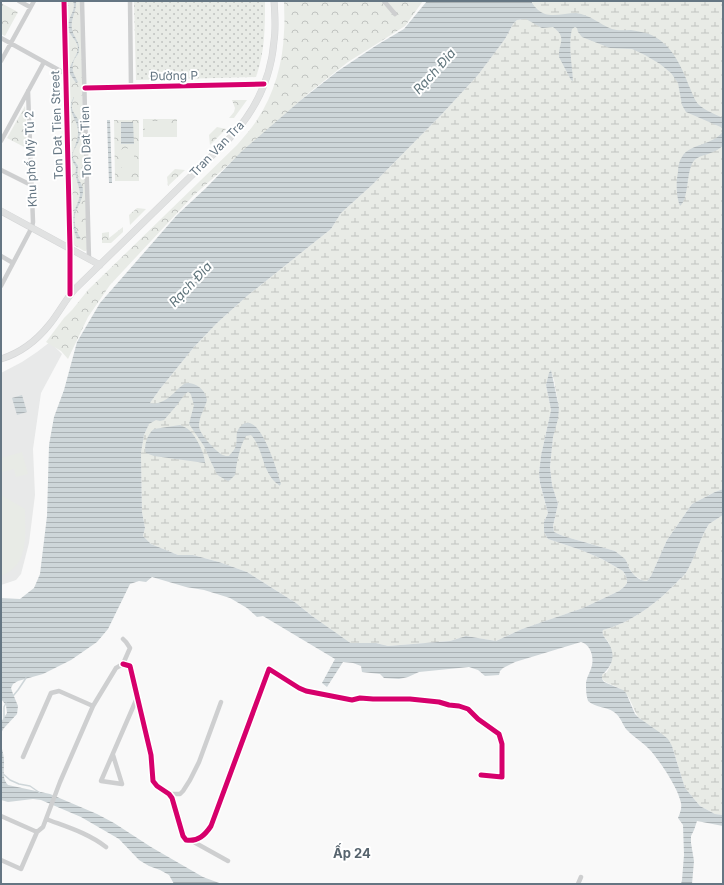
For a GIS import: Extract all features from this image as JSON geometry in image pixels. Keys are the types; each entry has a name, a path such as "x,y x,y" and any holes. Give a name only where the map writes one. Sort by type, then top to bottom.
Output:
{"main road":[{"name":"Tran Van Tra","path":"1,359 19,351 40,335 49,325 70,294 234,134 249,113 264,84 269,68 274,47 274,1"},
{"path":"1,211 100,265"},
{"path":"70,249 70,294"}],"street":[{"path":"19,1 30,7"},
{"path":"1,61 34,1"},
{"name":"Ton Dat Tien Street","path":"64,1 70,249"},
{"name":"Ton Dat Tien","path":"82,1 89,259"},
{"path":"130,1 132,87"},
{"path":"384,1 395,14"},
{"path":"1,38 66,74"},
{"name":"Khu phố Mỹ Tú 2","path":"1,141 44,62"},
{"name":"Đường P","path":"85,88 264,84"},
{"name":"Khu phố Mỹ Tú 2","path":"28,91 33,186 32,228"},
{"path":"1,170 33,186"},
{"path":"1,286 32,228"},
{"path":"1,256 13,262"},
{"path":"1,860 21,869 37,832 43,827 60,782 93,706 116,668 123,664 130,648 123,639"},
{"path":"123,664 130,666 151,755 154,781 157,786 169,794 172,798 183,836 186,840 198,840 211,826 269,669 306,691 352,700 360,698 410,699 439,702 468,709 478,719 499,734 502,744 502,777 481,775"},
{"path":"23,757 51,693 59,691 93,706"},
{"path":"113,754 122,784 102,781 113,754 138,698"},
{"path":"169,794 180,794 190,780 221,702"},
{"path":"1,816 37,832"},
{"path":"46,819 82,832 106,847"},
{"path":"192,841 228,861"},
{"path":"578,884 581,877"}],"shaded area":[{"path":"50,342 62,354 41,393 33,449 35,495 29,543 21,574 16,580 1,585 1,373 22,362"}],"green space":[{"path":"66,1 80,1 86,251 72,243"},
{"path":"134,1 265,1 265,30 263,49 256,77 136,80"},
{"path":"284,1 423,1 405,26 348,62 310,92 193,196 110,285 88,317 68,359 61,351 46,342 64,318 88,290 237,145 257,120 273,89 280,67 283,44"},
{"path":"532,1 723,1 723,489 692,504 667,540 651,576 647,581 643,581 634,575 626,561 615,551 554,532 553,526 558,504 552,485 550,467 553,437 559,408 551,371 546,385 551,410 541,456 539,473 540,484 548,513 544,522 544,532 548,539 581,550 602,559 623,571 627,579 627,583 619,591 583,608 522,629 496,641 466,636 450,641 388,646 376,643 351,643 296,603 247,572 193,555 178,555 151,544 143,536 145,528 142,512 141,453 144,435 149,424 150,403 194,347 217,323 247,296 331,229 341,213 372,185 442,114 478,75 505,39 513,24 517,20 523,19"},
{"path":"1,3 18,12 5,36 1,34"},
{"path":"232,100 247,100 234,118 229,118 234,112 235,108"},
{"path":"25,106 28,149 7,138"},
{"path":"143,119 177,119 177,137 143,137"},
{"path":"114,120 139,120 139,181 115,181"},
{"path":"145,121 169,121 169,135 145,135"},
{"path":"217,127 226,129 210,145 209,135"},
{"path":"134,148 134,171 122,171 122,149"},
{"path":"175,169 185,170 168,186 167,177"},
{"path":"137,208 146,209 130,225 129,215"},
{"path":"123,227 123,232 111,243 102,243 102,233 109,232 109,238"},
{"path":"22,452 28,474 16,477 14,469 1,472 1,458"},
{"path":"1,495 25,509 25,538 24,548 17,564 10,571 1,576"},
{"path":"723,515 723,815 715,814 700,806 685,788 672,746 639,718 630,700 621,689 607,683 602,679 602,675 607,672 611,664 609,643 602,634 603,630 624,622 652,605 682,577 690,566 709,524"}],"water":[{"path":"73,1 76,1 76,8 72,22 72,29 79,47 79,52 75,58 72,68 78,82 76,83 69,70 78,50 77,44 68,28 74,8"},
{"name":"Rạch Đỉa","path":"427,1 532,1 539,11 545,14 556,15 576,13 591,18 612,29 631,30 649,34 657,38 669,49 679,63 697,103 723,118 723,128 686,112 682,105 678,83 671,73 645,55 632,49 610,48 582,37 575,27 572,29 570,42 573,81 571,80 559,57 561,38 558,31 553,27 542,28 526,19 517,20 513,24 505,39 478,75 442,114 372,185 341,213 331,229 247,296 217,323 194,347 150,403 154,404 166,400 186,383 202,389 207,400 200,418 199,424 201,433 220,454 229,456 236,447 237,432 242,425 249,423 255,426 267,445 281,484 279,486 269,475 258,447 251,435 246,436 242,445 235,475 228,481 219,476 204,446 189,424 194,405 191,395 188,392 164,420 156,420 149,424 144,435 141,453 142,512 145,528 143,536 151,544 178,555 193,555 247,572 296,603 351,643 376,643 388,646 450,641 466,636 496,641 522,629 583,608 619,591 627,583 627,579 623,571 602,559 548,539 544,532 544,522 548,513 540,483 539,473 541,456 551,410 546,385 551,370 559,408 558,419 553,437 550,467 552,485 558,504 553,526 554,532 615,551 625,559 634,575 641,580 647,581 651,576 667,540 692,504 723,489 723,515 709,524 685,574 652,605 624,622 603,630 603,635 611,648 612,661 602,675 602,679 604,682 623,690 626,693 635,714 668,739 672,746 685,788 700,806 715,814 723,815 723,826 697,821 691,836 694,861 692,884 681,884 684,855 683,825 678,818 681,811 681,805 676,790 668,775 654,755 626,729 616,714 611,710 594,705 588,701 586,694 586,683 592,658 591,651 587,645 581,642 515,662 503,668 499,675 485,676 478,670 469,667 419,672 399,679 384,678 380,674 362,672 361,666 343,662 327,687 322,683 335,659 263,616 257,617 247,608 230,598 152,577 146,582 139,581 130,584 108,629 97,642 71,660 43,674 18,681 13,684 11,688 18,706 17,714 1,733 1,722 7,713 6,705 1,699 1,598 20,599 34,588 40,574 47,516 49,445 54,417 64,390 77,342 100,303 177,215 242,151 301,100 338,71 404,29"},
{"path":"74,97 72,107 81,126 80,139 74,148 78,130 71,106"},
{"path":"107,120 110,120 112,183 109,183"},
{"path":"121,122 133,122 134,144 121,144"},
{"path":"723,131 723,146 717,150 700,156 693,162 689,173 685,198 680,206 677,193 679,162 685,153 690,149 714,139"},
{"path":"73,153 73,159 78,166 77,176 83,190 82,199 75,215 76,229 81,239 77,239 73,225 75,208 80,195 76,175 76,167 72,160"},
{"path":"22,395 27,412 17,415 12,398"},
{"path":"180,425 188,429 194,436 202,450 205,463 154,456 146,453 145,447 147,440 154,429"},
{"path":"1,746 4,759 4,777 8,785 50,794 97,814 203,877 222,884 174,884 169,875 139,860 119,839 81,817 41,800 33,799 8,802 1,800"}],"waterway":[{"path":"13,696 26,678"},
{"path":"4,719 4,707 6,703"},
{"path":"1,772 10,780 19,784 30,786 40,793"}],"cycle path":[{"path":"64,1 70,294"},
{"path":"85,88 264,84"},
{"path":"123,664 130,666 151,755 153,781 172,798 183,836 186,840 198,839 211,826 269,669 306,691 352,700 360,698 410,699 439,702 468,709 478,719 499,734 502,744 502,777 481,775"}],"district":[{"name":"Ấp 24","path":"352,853"}]}
